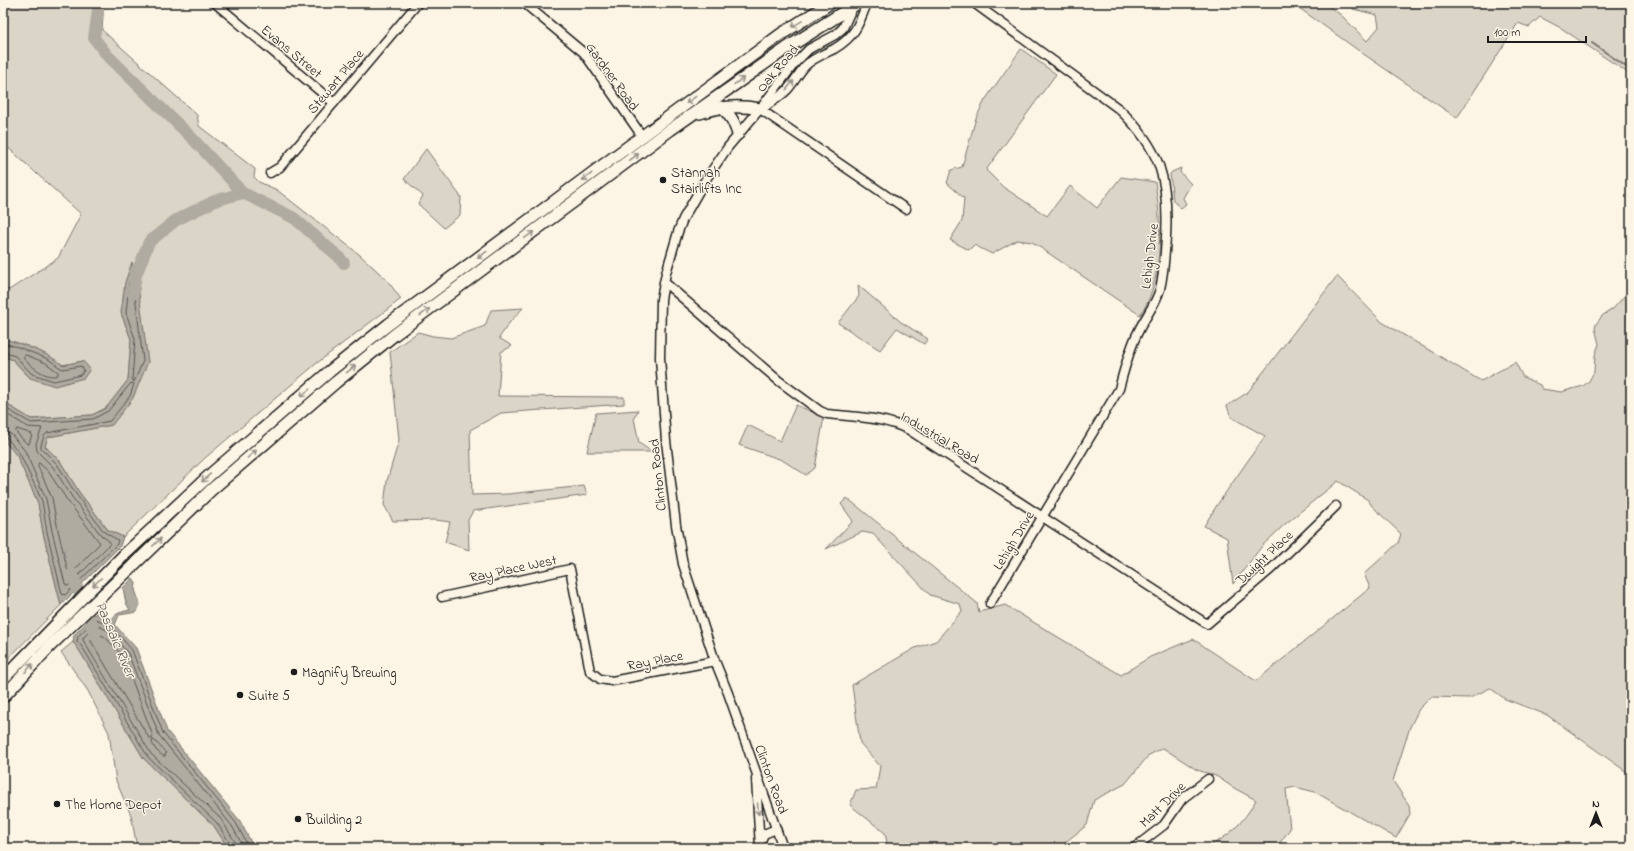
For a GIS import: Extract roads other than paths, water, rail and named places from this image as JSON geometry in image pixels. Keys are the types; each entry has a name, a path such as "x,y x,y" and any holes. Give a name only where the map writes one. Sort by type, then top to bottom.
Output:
{"highway":[{"path":"3,679 124,555 212,473 348,357 389,324 642,136 780,35 830,3"},
{"path":"3,697 68,629 211,490 295,416 380,346 670,130 787,48 855,4"},
{"path":"670,130 700,113 721,107 744,106 760,109"},
{"path":"721,107 730,114 735,123 738,134"}],"street":[{"name":"Evans Street","path":"214,3 334,103"},
{"name":"Stewart Place","path":"270,173 280,167 418,3"},
{"name":"Gardner Road","path":"524,3 584,54 642,136"},
{"name":"Oak Road","path":"760,109 780,97 789,88 805,66 813,59 839,46 852,36 857,29 867,3"},
{"name":"Lehigh Drive","path":"974,3 1119,109 1135,125 1152,148 1159,165 1166,194 1165,252 1160,290 1138,332 1130,352 1119,389 990,604"},
{"name":"Oak Road","path":"760,109 801,56 835,36 843,28 855,4"},
{"name":"Clinton Road","path":"760,109 738,134 704,182 683,219 664,282 660,322 660,358 666,441 676,525 683,564 715,661 728,693 783,848"},
{"path":"760,109 906,209"},
{"name":"Industrial Road","path":"664,282 779,381 820,411 827,414 880,420 898,425 1207,624"},
{"name":"Dwight Place","path":"1207,624 1271,569 1336,506"},
{"name":"Ray Place West","path":"442,597 570,569 590,671 600,679"},
{"name":"Ray Place","path":"600,679 612,681 715,661"},
{"path":"756,774 760,846"},
{"name":"Matt Drive","path":"1134,848 1164,825 1182,799 1208,779"},
{"path":"760,846 764,834 776,829"}],"water":[{"path":"132,262 138,285 148,362 133,398 112,425 48,437 45,446 60,461 79,492 108,530 123,537 120,546 61,605 43,533 38,503 17,456 3,439 3,402 31,419 92,415 106,408 128,380 131,339 121,313 125,282"},
{"path":"3,339 34,349 63,365 83,361 90,369 84,378 55,386 30,378 13,360 3,356"},
{"path":"133,578 136,583 135,590 140,604 137,612 119,615 115,625 136,648 167,731 240,821 254,848 228,848 214,826 144,759 73,642 74,635 96,613 110,622 118,613 130,610 126,603 123,588"}],"waterway":[{"path":"99,3 94,38 107,55 192,138 243,193 217,200 176,220 149,242 136,275 133,294"},
{"path":"1592,43 1631,70"},
{"path":"243,193 294,218 344,263"},
{"name":"Passaic River","path":"72,574 95,634"}],"place":[{"name":"Stannah Stairlifts Inc","path":"663,180"},
{"name":"Magnify Brewing","path":"294,672"},
{"name":"Suite 5","path":"240,695"},
{"name":"The Home Depot","path":"57,804"},
{"name":"Building 2","path":"298,819"}]}
